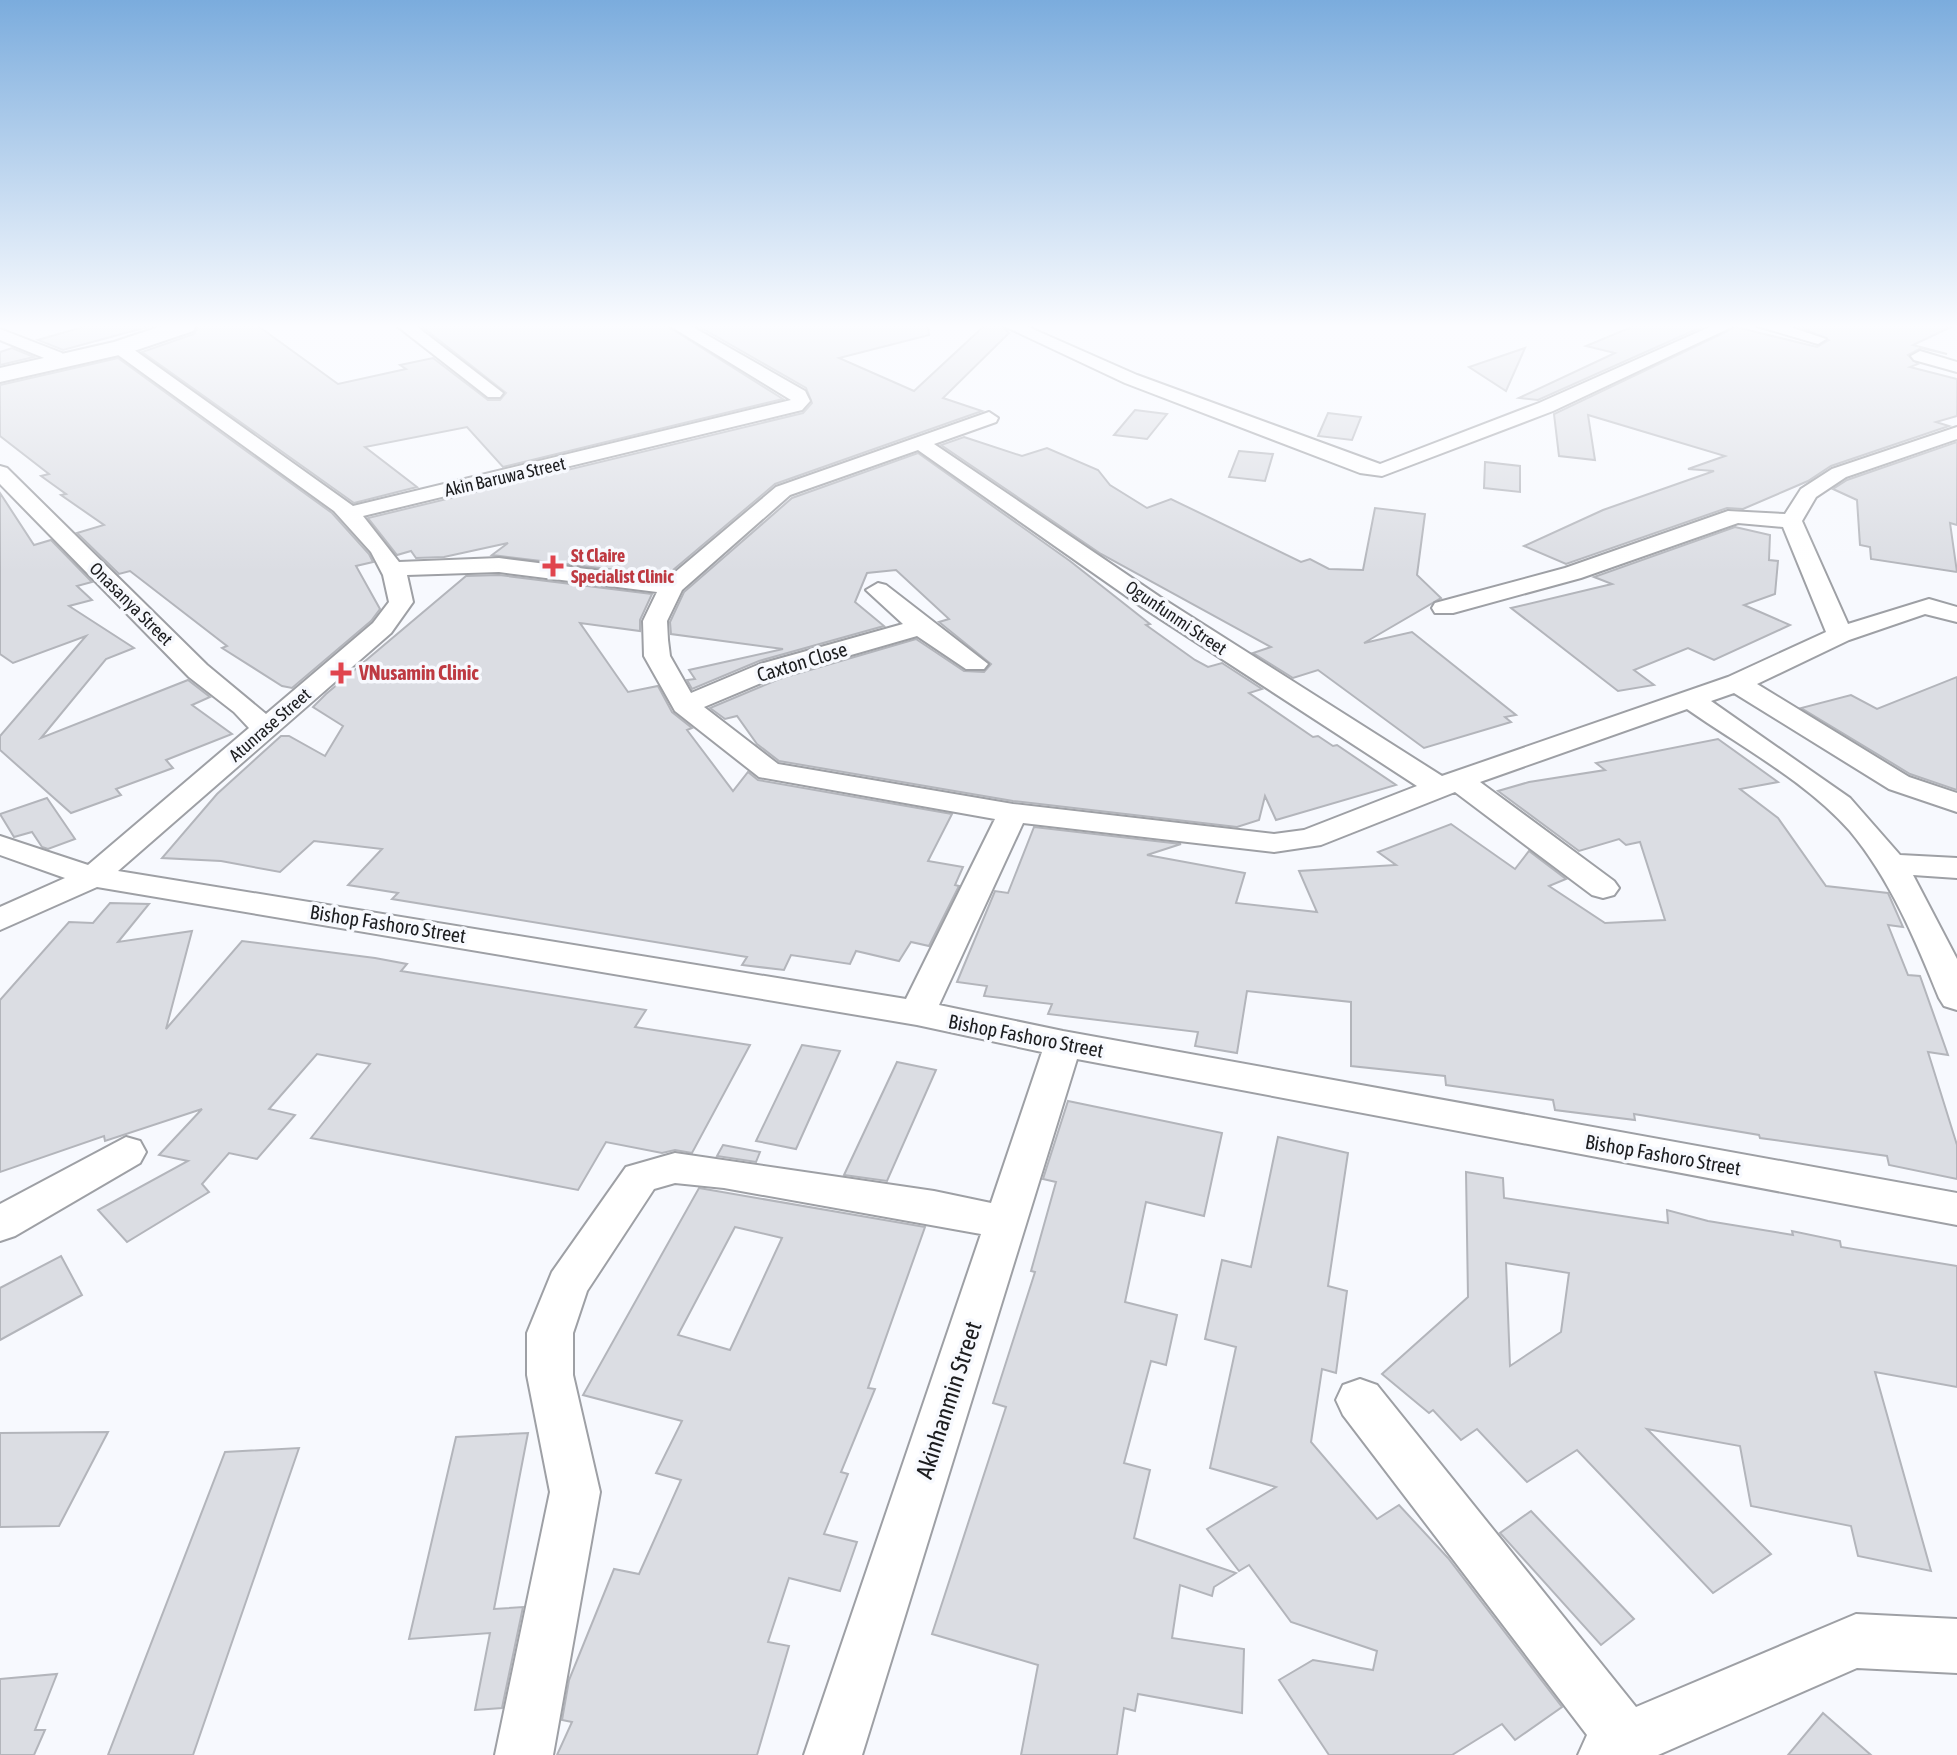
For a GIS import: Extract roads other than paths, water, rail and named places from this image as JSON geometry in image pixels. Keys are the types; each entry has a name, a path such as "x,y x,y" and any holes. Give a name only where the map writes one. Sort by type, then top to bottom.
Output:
{"street":[{"path":"204,408 314,482 349,513 395,569 499,565 672,587"},
{"name":"Akin Baruwa Street","path":"349,513 788,408"},
{"path":"1205,408 1367,469 1382,470 1544,408"},
{"path":"989,418 783,491 672,587 655,621 655,640 657,656 685,705 769,771 1013,813 1274,843 1310,838 1449,783 1713,691 1840,635 1919,608 1954,601"},
{"path":"1791,521 1808,493 1839,473 1951,438"},
{"name":"Ogunfunmi Street","path":"918,441 1151,602 1449,783 1603,888"},
{"name":"Onasanya Street","path":"0,472 198,671 244,706 266,730"},
{"path":"1444,608 1573,573 1736,516 1791,521"},
{"path":"1791,521 1840,635"},
{"name":"Atunrase Street","path":"0,920 93,877 266,730 395,615 401,602 395,569"},
{"path":"878,590 921,627 975,664"},
{"name":"Caxton Close","path":"685,705 769,670 921,627"},
{"path":"1713,691 1899,783 1957,803"},
{"path":"1713,691 1841,805 1888,864 1930,935 1957,998"},
{"path":"917,1013 1013,813"},
{"name":"Bishop Fashoro Street","path":"0,845 93,877 917,1013 1063,1044 1957,1209"},
{"path":"1888,864 1957,868"},
{"name":"Akinhanmin Street","path":"833,1755 1063,1044"},
{"path":"0,1224 126,1152"},
{"path":"524,1755 575,1492 550,1375 550,1333 567,1285 640,1178 675,1168 724,1173 934,1207 1007,1223"},
{"path":"1360,1400 1617,1747 1856,1641 1957,1646"}],"place":[{"name":"St Claire Specialist Clinic","path":"553,566"},
{"name":"VNusamin Clinic","path":"341,673"}]}
